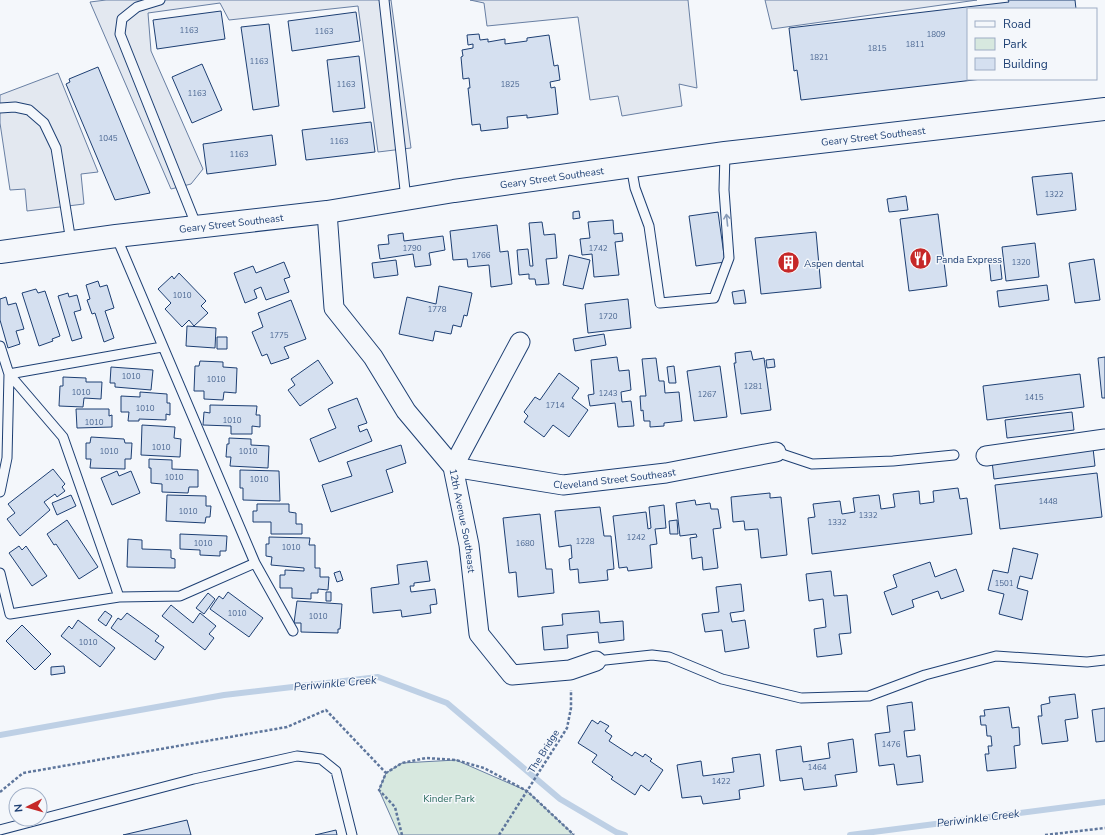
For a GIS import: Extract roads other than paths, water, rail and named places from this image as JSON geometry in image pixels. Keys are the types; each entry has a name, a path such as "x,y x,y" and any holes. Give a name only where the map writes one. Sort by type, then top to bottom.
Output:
{"main road":[{"name":"Geary Street Southeast","path":"0,252 116,236 327,212 406,199 725,153 1105,109"}],"street":[{"name":"12th Avenue Southeast","path":"327,212 334,308 373,357 406,412 453,467 469,545 479,634 512,675 570,670 596,661"},
{"path":"453,467 520,342"},
{"path":"986,456 1105,439"},
{"name":"Cleveland Street Southeast","path":"453,467 563,485 666,473 776,452"}],"lane":[{"path":"160,0 137,7 122,19 120,34 197,227"},
{"path":"384,0 406,199"},
{"path":"0,108 15,107 29,110 44,123 56,148 71,242"},
{"path":"631,166 635,188 649,226 660,303 714,298 730,258 724,190 725,153"},
{"path":"116,236 255,563 293,631"},
{"path":"0,346 9,374 7,458 0,492"},
{"path":"9,374 162,347"},
{"path":"9,374 63,437 119,596"},
{"path":"776,452 812,464 893,461 954,455"},
{"path":"0,573 10,614 119,596 180,596 255,563"},
{"path":"596,661 652,656 669,657 722,679 801,698 869,696 925,675 996,656 1087,662 1105,660"},
{"path":"0,830 194,779 297,756 321,759 336,771 352,835"}],"waterway":[{"name":"Periwinkle Creek","path":"0,735 224,695 378,677 447,703 560,799 616,832 625,835"},
{"name":"Periwinkle Creek","path":"850,835 1105,802"}],"place":[{"name":"Panda Express","path":"921,259"},
{"name":"Aspen dental","path":"788,263"}],"park label":[{"name":"Kinder Park","path":"449,798"}]}
